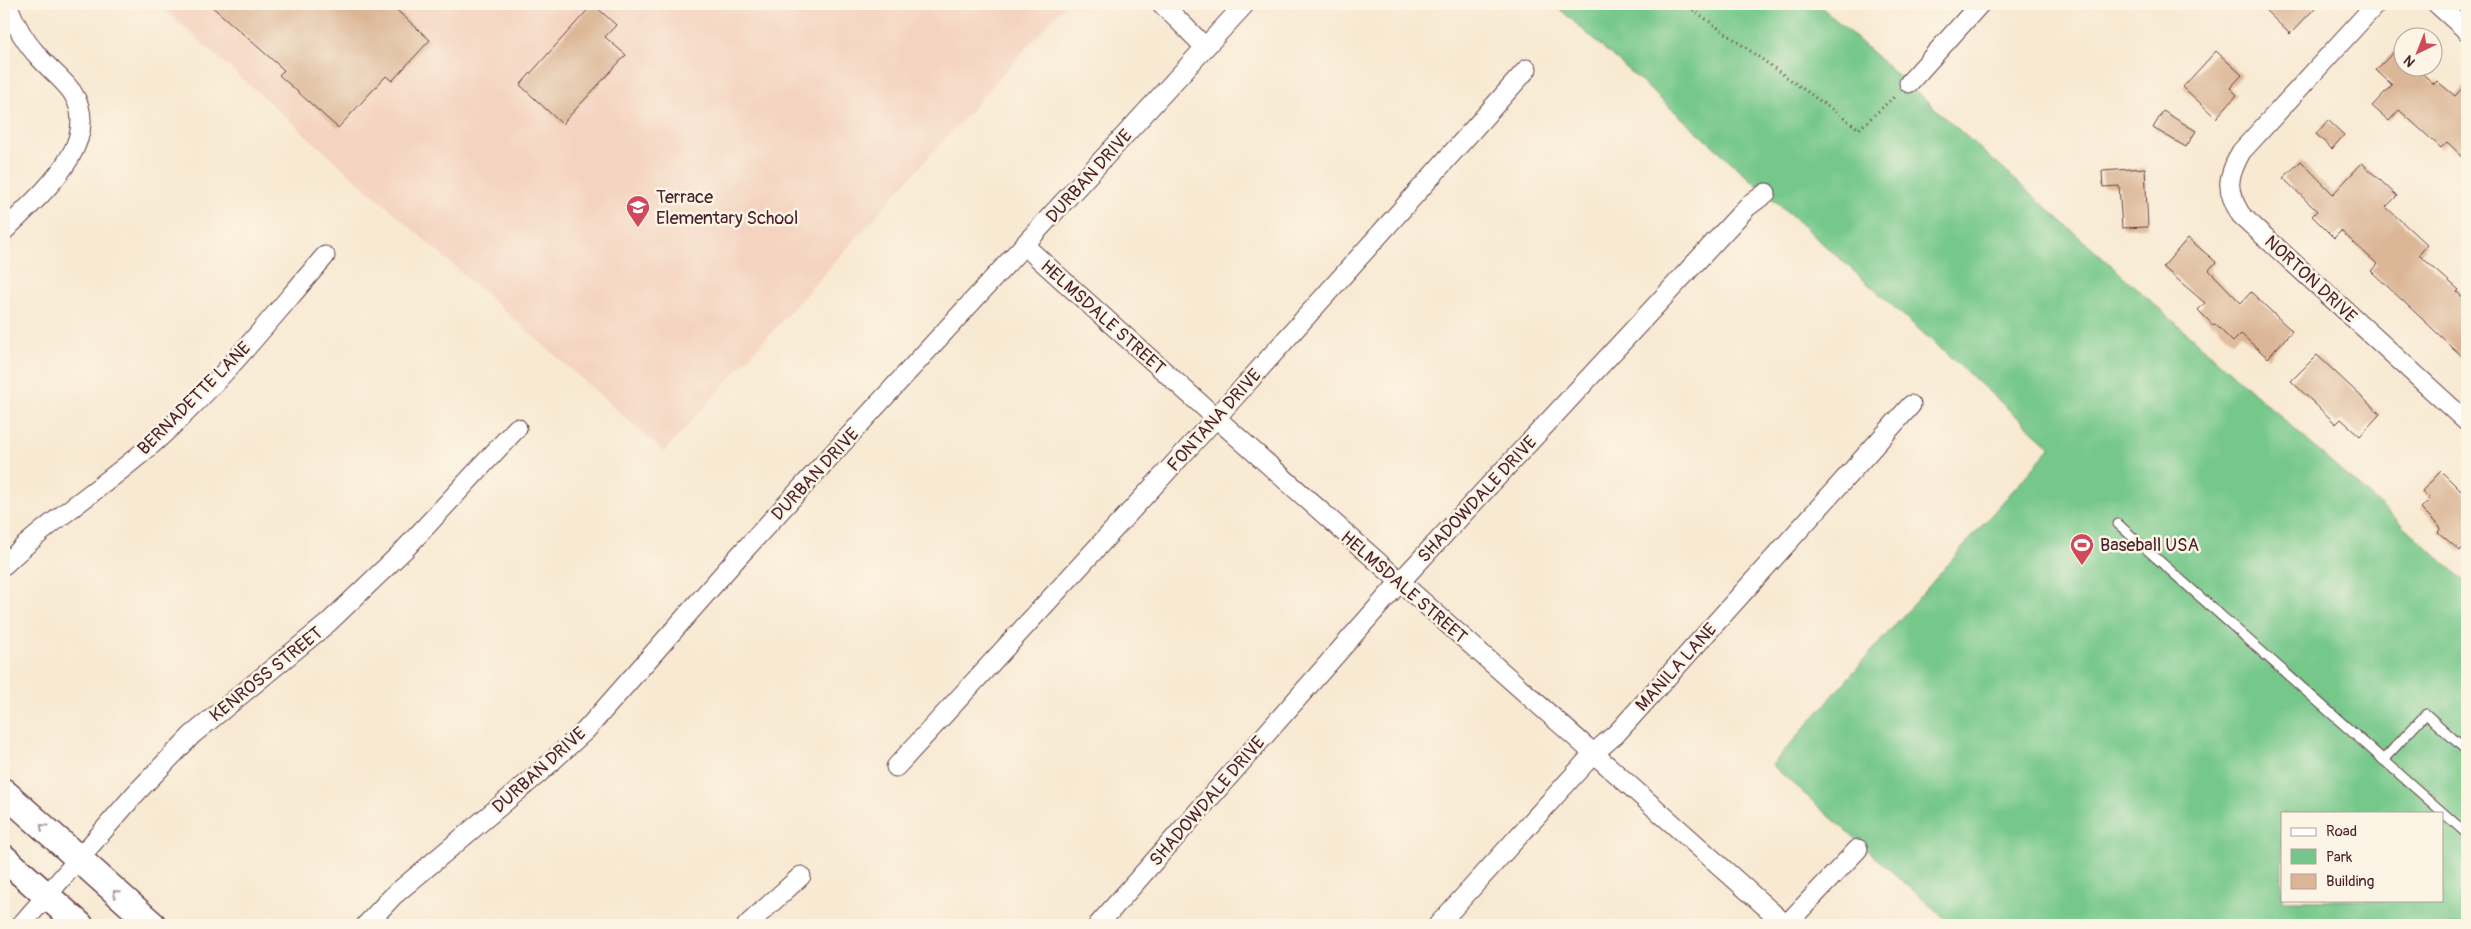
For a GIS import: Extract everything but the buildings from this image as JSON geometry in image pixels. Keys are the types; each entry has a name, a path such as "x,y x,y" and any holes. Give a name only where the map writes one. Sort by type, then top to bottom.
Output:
{"main road":[{"path":"4,792 153,925"},
{"path":"4,858 80,925"}],"street":[{"path":"4,231 42,192 70,158 80,138 82,117 72,92 36,54 15,24 6,4"},
{"path":"1162,4 1205,47"},
{"name":"DURBAN DRIVE","path":"366,925 393,896 538,774 586,730 738,558 1245,4"},
{"path":"1909,83 1980,4"},
{"name":"NORTON DRIVE","path":"2376,4 2241,152 2233,167 2229,182 2230,199 2241,214 2467,422"},
{"path":"2438,4 2467,31"},
{"name":"FONTANA DRIVE","path":"896,767 1216,419 1527,69"},
{"name":"SHADOWDALE DRIVE","path":"1098,925 1399,583 1747,207 1766,193"},
{"name":"HELMSDALE STREET","path":"1025,246 1399,583 1594,753 1786,925"},
{"name":"BERNADETTE LANE","path":"4,565 27,542 159,438 224,372 325,256"},
{"name":"MANILA LANE","path":"1438,925 1594,753 1616,733 1911,405"},
{"name":"KENROSS STREET","path":"21,925 80,860 136,793 192,735 328,623 404,550 517,428"},
{"path":"1786,925 1858,849"},
{"path":"747,925 801,876"}],"lane":[{"path":"2118,524 2442,812"},
{"path":"2383,760 2426,714 2467,750"},
{"path":"2444,814 2467,834"}],"path":[{"path":"1685,4 1858,129 1909,83"}],"shaded area":[{"name":"Terrace Elementary School","path":"158,4 1066,4 664,452"}],"green space":[{"path":"1554,4 1818,4 2467,583 2467,925 1952,925 1772,765 2051,447"}],"place":[{"name":"Terrace Elementary School","path":"638,228"},
{"name":"Baseball USA","path":"2082,566"}]}
